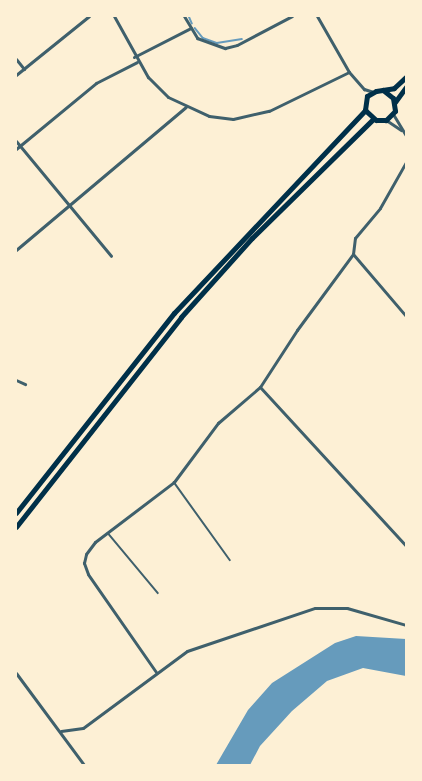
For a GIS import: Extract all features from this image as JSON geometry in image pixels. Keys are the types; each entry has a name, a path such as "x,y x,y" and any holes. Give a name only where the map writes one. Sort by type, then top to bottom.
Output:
{"main road":[{"path":"16,513 174,313 365,110 366,100 372,92 394,88 406,77"},
{"path":"365,110 373,119 386,120 393,114 395,102 406,87"},
{"path":"384,90 395,102"},
{"path":"16,527 181,317 252,238 373,119"}],"street":[{"path":"16,75 88,16"},
{"path":"114,16 137,62 168,98 186,108 209,116 249,117 286,105 349,72"},
{"path":"184,16 191,28 206,43 224,48 237,45 292,16"},
{"path":"317,16 349,72 364,89 372,92"},
{"path":"134,57 191,28"},
{"path":"16,59 24,69"},
{"path":"16,149 96,82 137,62"},
{"path":"364,89 366,100"},
{"path":"16,250 186,108"},
{"path":"393,114 406,136"},
{"path":"386,120 403,131"},
{"path":"16,141 111,256"},
{"path":"156,672 88,574 84,559 88,548 174,482 218,424 260,387 297,330 353,254 355,238 380,208 406,162"},
{"path":"353,254 406,316"},
{"path":"16,380 25,384"},
{"path":"260,387 406,546"},
{"path":"61,731 82,728 156,672 187,651 315,608 347,608 406,625"},
{"path":"16,673 61,731 84,765"}],"lane":[{"path":"174,482 230,560"},
{"path":"108,533 158,593"}],"water":[{"path":"356,636 406,639 406,676 363,668 327,681 292,711 260,746 250,765 216,765 248,710 272,683 335,643"}],"waterway":[{"path":"189,16 192,23"},
{"path":"195,28 203,38 217,43 242,39"}]}
